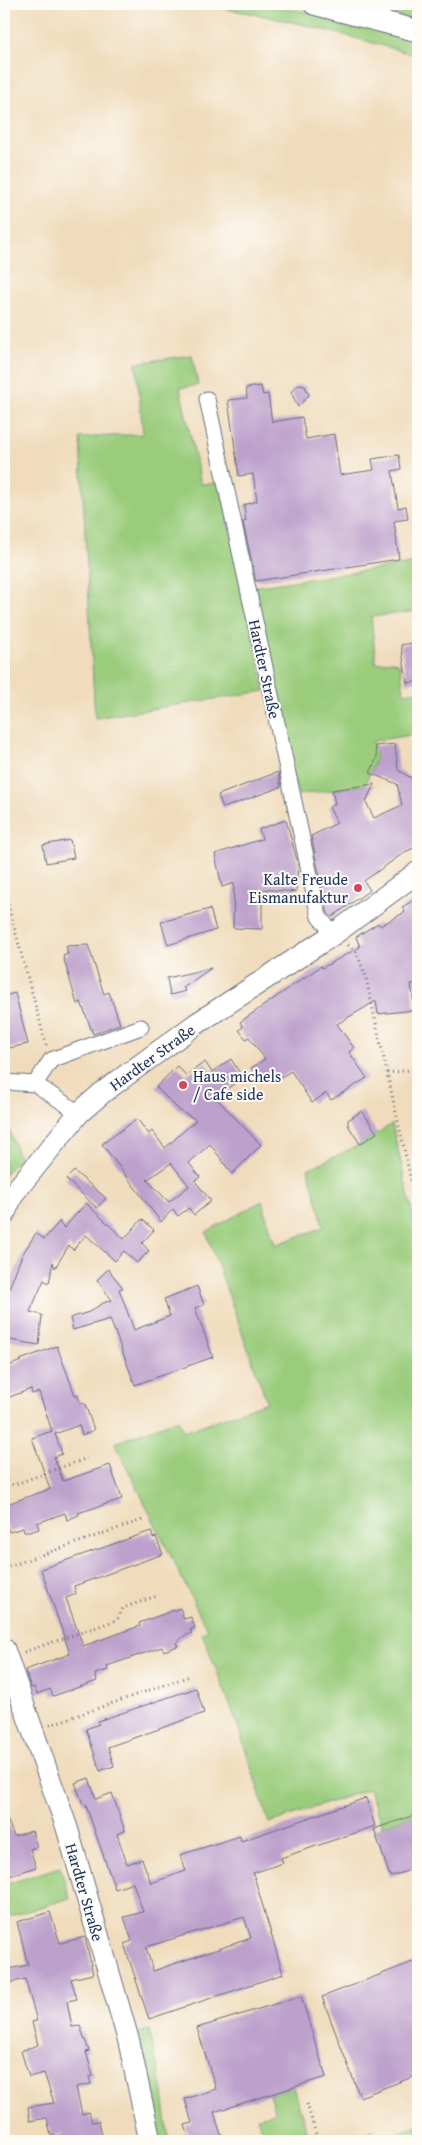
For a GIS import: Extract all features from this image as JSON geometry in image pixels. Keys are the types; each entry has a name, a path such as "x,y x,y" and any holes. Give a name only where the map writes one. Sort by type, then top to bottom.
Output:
{"main road":[{"path":"314,4 418,30"},
{"name":"Hardter Straße","path":"4,1215 14,1194 79,1113 102,1093 196,1024 334,934 418,872"},
{"name":"Hardter Straße","path":"5,1653 67,1828 123,2021 150,2141"}],"street":[{"name":"Hardter Straße","path":"207,399 319,917 334,934"},
{"path":"36,1084 51,1060 141,1027"},
{"path":"4,1082 36,1084 79,1113"}],"path":[{"path":"4,890 51,1060"},
{"path":"334,934 356,951 365,974 418,1211"},
{"path":"387,1073 418,1069"},
{"path":"4,1478 13,1485 87,1458"},
{"path":"4,1568 142,1520"},
{"path":"5,1653 117,1620 123,1608 157,1596"},
{"path":"33,1731 190,1676"},
{"path":"307,2104 318,2141"}],"green space":[{"path":"193,4 257,4 340,17 418,42 418,56 307,26 250,13"},
{"path":"358,4 418,4 418,22"},
{"path":"192,355 198,385 180,388 201,484 220,483 265,691 95,718 80,438 143,434 136,363"},
{"path":"418,563 418,611 371,617 376,663 393,661 400,665 404,693 418,691 418,734 373,741 376,758 365,785 298,795 252,587"},
{"path":"4,1114 19,1158 4,1175"},
{"path":"392,1124 418,1238 418,1814 382,1826 369,1789 269,1823 237,1723 202,1633 208,1631 115,1443 178,1419 184,1432 267,1402 206,1232 262,1201 275,1245 324,1227 308,1169 359,1145"},
{"path":"60,1867 70,1898 4,1918 4,1885"},
{"path":"149,2030 162,2085 169,2141 158,2141 150,2084 139,2033"},
{"path":"293,2087 310,2141 265,2141 257,2118 275,2112 269,2095"},
{"path":"418,2125 418,2141 346,2141 373,2130 375,2135 381,2139"}],"building":[{"path":"297,385 305,386 309,395 298,407 291,392"},
{"path":"261,386 263,395 268,394 272,422 302,417 306,439 334,434 340,475 374,470 372,459 399,455 401,469 392,471 398,508 406,506 408,519 394,521 399,559 256,581 243,522 246,521 244,505 257,501 253,474 239,476 228,400 247,398 246,388"},
{"path":"418,642 418,681 407,683 401,645"},
{"path":"395,744 398,770 418,782 418,846 405,852 364,881 370,890 332,917 328,913 311,836 337,823 329,807 335,804 332,790 374,784 366,802 374,818 402,805 397,784 370,773 377,758 375,746"},
{"path":"278,772 281,787 223,808 218,795"},
{"path":"286,820 298,864 296,892 262,889 262,929 233,928 234,883 222,887 215,854 262,839 259,829"},
{"path":"70,840 74,858 46,863 43,845"},
{"path":"416,899 418,904 418,983 411,984 415,1010 378,1014 376,1001 337,1024 354,1048 349,1052 367,1078 331,1100 326,1093 312,1103 291,1071 278,1079 272,1071 258,1079 251,1068 265,1059 249,1037 246,1039 239,1030 243,1027 240,1022 321,966 322,968 360,947 356,937 378,923 380,926 405,912 402,907"},
{"path":"210,909 216,930 168,945 161,922"},
{"path":"88,945 104,994 109,992 120,1024 93,1034 81,1002 77,1004 63,956 68,954 66,946"},
{"path":"211,968 183,988 186,991 170,995 167,978"},
{"path":"15,993 28,1044 4,1049 4,996"},
{"path":"231,1059 243,1078 215,1097 261,1145 232,1174 210,1144 189,1163 200,1177 195,1181 211,1201 194,1215 189,1208 178,1216 173,1209 161,1222 102,1144 137,1119 149,1134 152,1131 165,1148 196,1120 179,1110 156,1087 177,1066 186,1075 205,1062 212,1072","holes":["171,1163 189,1186 169,1202 147,1180"]},
{"path":"362,1111 377,1133 360,1144 348,1125 348,1120"},
{"path":"74,1171 106,1198 97,1208 66,1179"},
{"path":"86,1203 124,1239 142,1219 154,1230 142,1243 149,1251 137,1263 124,1251 115,1261 86,1235 73,1250 69,1245 55,1268 53,1262 49,1283 44,1280 30,1312 42,1315 39,1345 4,1339 4,1321 7,1305 4,1304 4,1301 22,1255 36,1233 44,1239 60,1221 64,1228"},
{"path":"108,1269 123,1288 119,1289 134,1330 170,1316 164,1299 197,1286 204,1305 195,1308 213,1357 135,1385 110,1319 73,1330 70,1318 89,1312 103,1303 112,1300 97,1280"},
{"path":"57,1346 75,1395 77,1394 80,1403 85,1404 94,1430 82,1435 79,1425 55,1434 62,1454 54,1457 63,1481 110,1465 122,1499 78,1513 79,1515 67,1520 65,1513 37,1523 39,1529 30,1532 24,1532 23,1528 9,1532 4,1518 4,1505 50,1489 32,1438 52,1431 39,1392 32,1394 31,1389 4,1399 4,1368"},
{"path":"151,1531 153,1538 156,1537 163,1554 74,1586 76,1594 66,1598 83,1646 140,1626 139,1623 180,1608 184,1619 191,1617 195,1628 190,1630 192,1633 184,1636 176,1643 178,1646 164,1651 162,1647 107,1666 108,1670 95,1674 97,1681 53,1696 50,1689 37,1694 34,1687 31,1688 25,1670 70,1654 41,1569"},
{"path":"196,1688 204,1713 108,1747 114,1766 100,1771 86,1729 99,1724 98,1721"},
{"path":"89,1778 96,1799 112,1793 125,1831 117,1834 127,1864 142,1859 151,1883 186,1871 180,1855 240,1836 241,1841 366,1798 375,1826 281,1858 283,1863 253,1873 283,1974 149,2019 124,1944 132,1941 124,1917 143,1912 133,1883 115,1889 85,1803 83,1804 75,1783","holes":["244,1917 251,1938 153,1971 146,1947"]},
{"path":"4,1814 14,1836 32,1831 37,1847 30,1849 36,1867 4,1878"},
{"path":"418,1814 418,1867 390,1877 374,1829"},
{"path":"50,1912 60,1943 85,1937 93,1974 71,1979 77,1999 67,2001 72,2027 80,2026 89,2051 86,2052 93,2076 89,2077 91,2084 76,2087 82,2114 89,2112 92,2122 99,2121 102,2136 89,2141 63,2141 62,2135 51,2136 47,2118 30,2121 28,2107 54,2103 44,2073 29,2077 21,2051 38,2045 32,2022 37,2021 25,1979 6,1984 4,1977 4,1970 28,1965 17,1922"},
{"path":"418,1960 418,2075 360,2097 322,1997"},
{"path":"301,1996 326,2077 214,2112 223,2141 190,2141 185,2125 192,2123 185,2099 216,2089 197,2028"}],"place":[{"name":"Kalte Freude Eismanufaktur","path":"358,888"},
{"name":"Haus michels / Cafe side","path":"183,1085"}]}
